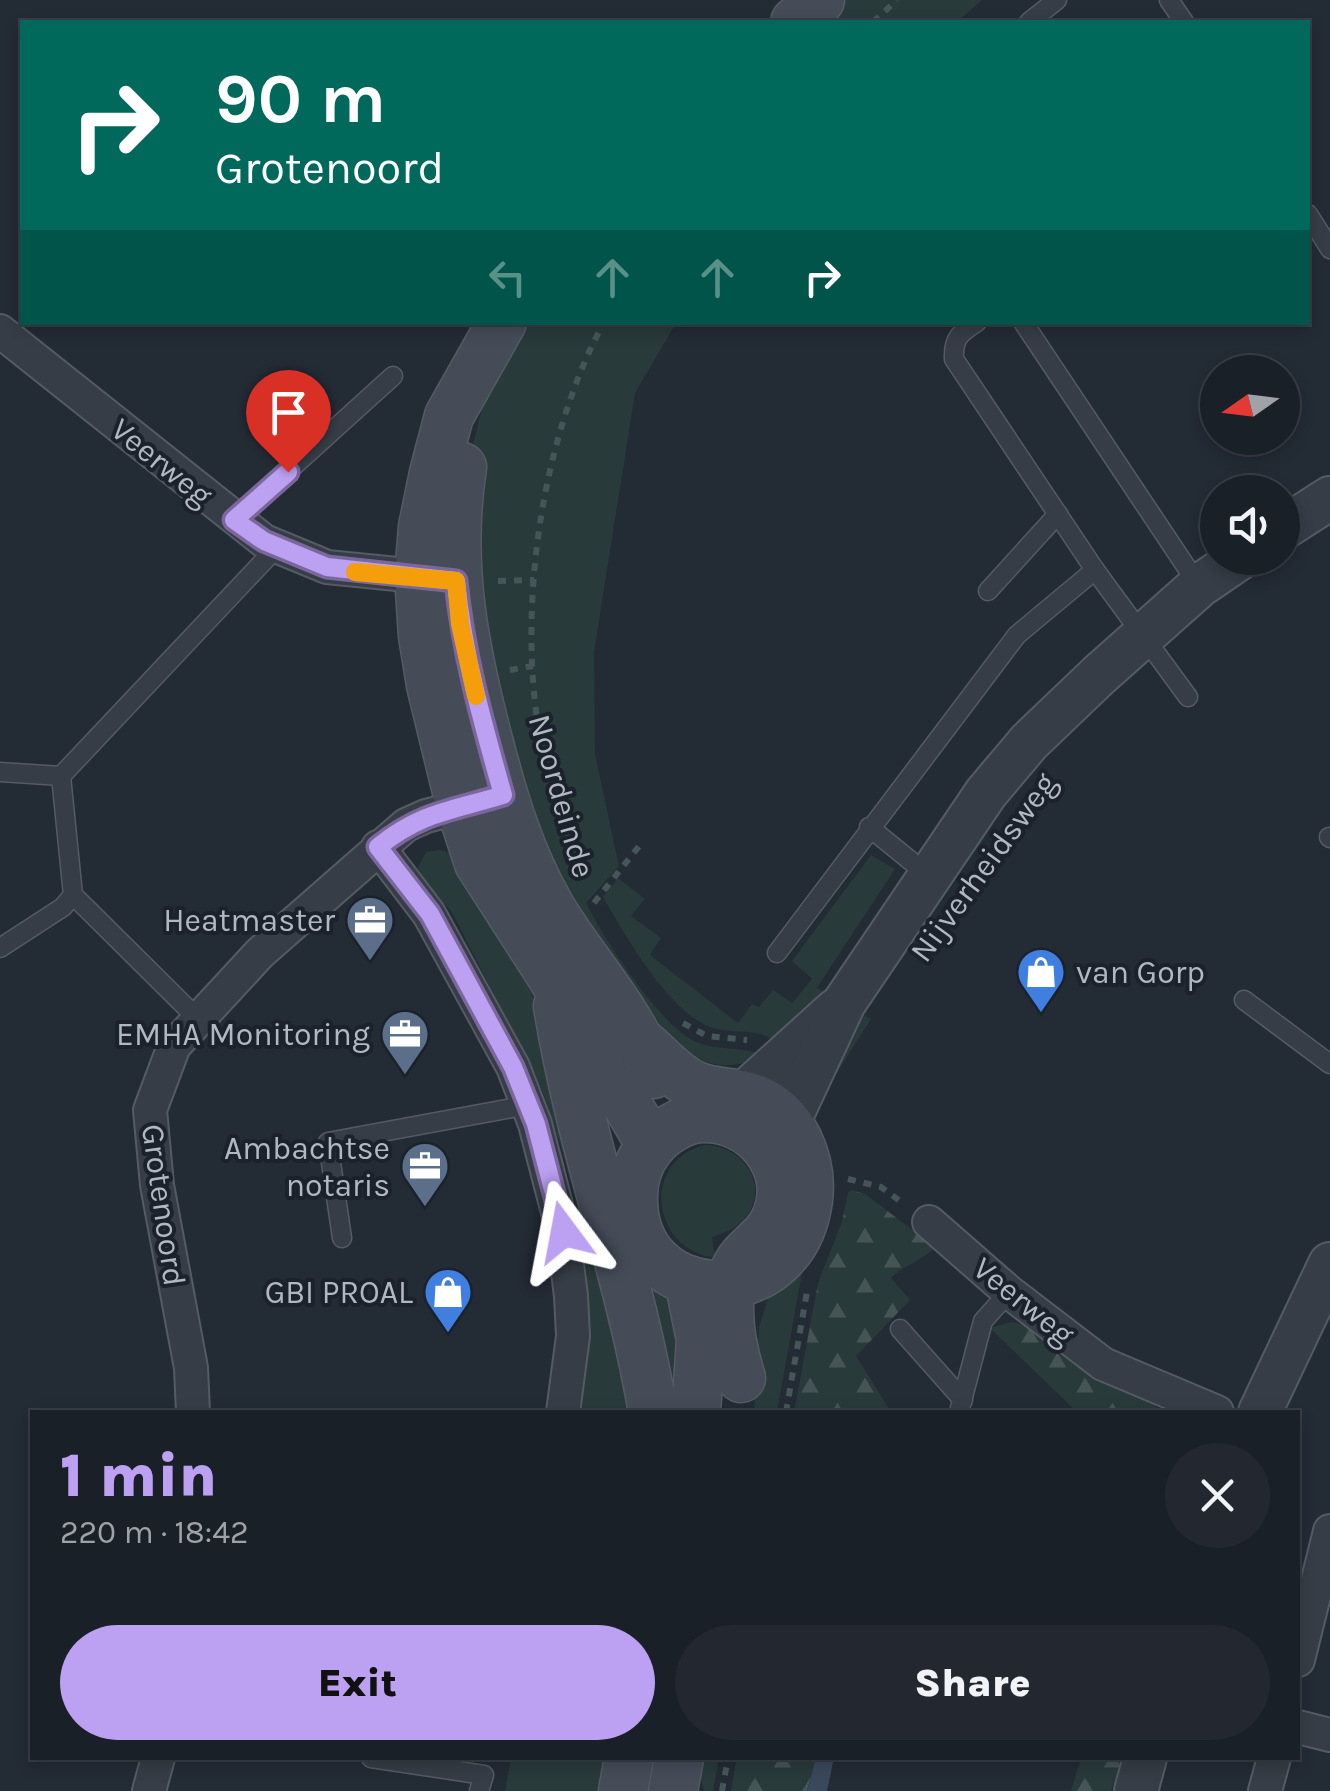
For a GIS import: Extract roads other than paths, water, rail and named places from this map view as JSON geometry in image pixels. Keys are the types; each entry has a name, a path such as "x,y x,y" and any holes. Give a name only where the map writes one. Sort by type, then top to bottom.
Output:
{"main road":[{"path":"797,20 820,0"},
{"name":"Noordeinde","path":"500,325 475,369 458,510 438,578 460,624 471,676 482,801 479,862 553,978 651,1146"},
{"name":"Noordeinde","path":"482,801 526,860 551,908 658,1028 684,1080 715,1106"},
{"path":"553,978 570,1076 634,1313 653,1410"},
{"path":"764,1104 788,1123 804,1154 808,1175 803,1222 793,1244 775,1265 725,1281 667,1269 640,1233 633,1209 633,1183 651,1146 674,1127 715,1106 764,1104"},
{"path":"696,1410 701,1340 725,1281 777,1217 780,1178 774,1160 759,1140 715,1106"},
{"path":"725,1281 739,1395"},
{"path":"623,1791 629,1760"},
{"path":"673,1791 679,1760"}],"street":[{"name":"Veerweg","path":"0,331 234,520 277,547 349,572 438,578"},
{"path":"1300,517 1330,498"},
{"name":"Nijverheidsweg","path":"788,1123 844,1003 986,793 1029,742 1142,635 1216,575"},
{"name":"Grotenoord","path":"193,1410 191,1368 157,1184 150,1110 174,1046 260,953 378,847 406,825 482,801"},
{"path":"378,847 430,914 513,1067 528,1105 555,1195 572,1296 573,1336 563,1410"},
{"name":"Nijverheidsweg","path":"715,1106 844,1003"},
{"name":"Veerweg","path":"929,1222 1009,1292 1103,1364 1205,1410"},
{"path":"1261,1410 1330,1264"},
{"path":"1300,1652 1330,1531"},
{"path":"1300,1728 1330,1736"},
{"path":"149,1791 157,1760"},
{"path":"1136,1791 1144,1760"},
{"path":"1264,1791 1273,1760"}],"lane":[{"path":"1031,20 1056,0"},
{"path":"1310,217 1330,249"},
{"path":"973,325 953,343 954,359 1095,570 1188,698"},
{"path":"1025,325 1200,586"},
{"path":"234,520 394,376"},
{"path":"988,592 1058,514"},
{"path":"198,1019 73,895 61,776 277,547"},
{"path":"777,953 1018,635 1095,570"},
{"path":"0,772 61,776"},
{"name":"Nijverheidsweg","path":"869,827 928,876"},
{"path":"0,948 62,907 73,895"},
{"path":"1244,1000 1330,1064"},
{"path":"342,1238 328,1142 528,1105"},
{"path":"961,1406 983,1321 1009,1292"},
{"path":"900,1329 961,1406"},
{"path":"384,1760 484,1775 479,1791"}],"water":[{"path":"815,1760 834,1760 827,1791 807,1791"}],"place":[{"name":"Heatmaster","path":"370,962"},
{"name":"van Gorp","path":"1041,1014"},
{"name":"EMHA Monitoring","path":"405,1076"},
{"name":"Ambachtse notaris","path":"425,1208"},
{"name":"GBI PROAL","path":"448,1334"}]}
